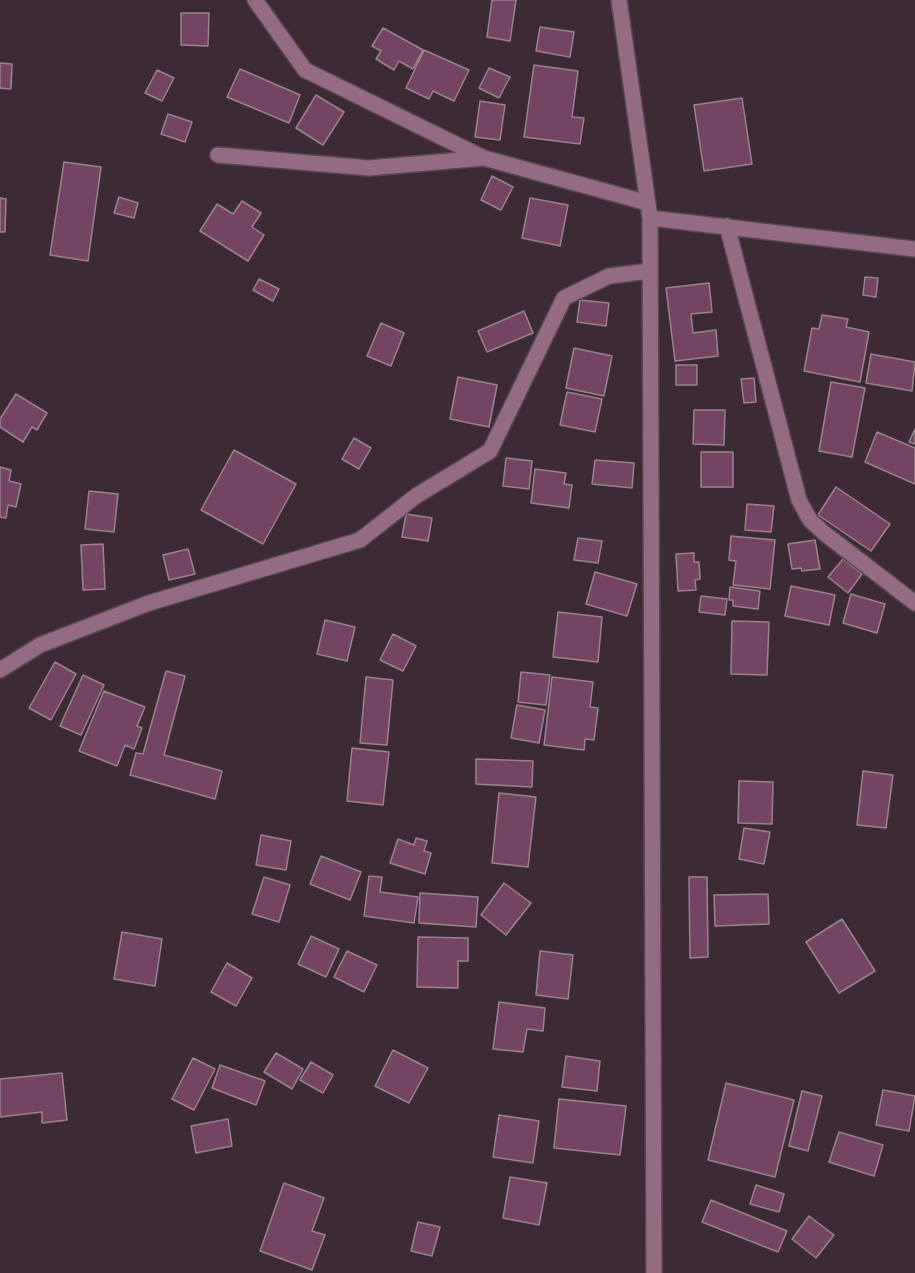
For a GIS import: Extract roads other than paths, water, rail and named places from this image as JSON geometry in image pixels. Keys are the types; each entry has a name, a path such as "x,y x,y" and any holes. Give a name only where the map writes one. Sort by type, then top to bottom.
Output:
{"street":[{"path":"255,0 305,70 484,158 649,210 727,226 915,249"},
{"path":"619,0 649,210 651,271 654,1273"},
{"path":"218,155 369,168 484,158"},
{"path":"727,226 799,500 810,520 824,533 915,603"},
{"path":"0,670 40,645 148,603 360,540 416,496 490,451 564,298 609,276 651,271"}]}
